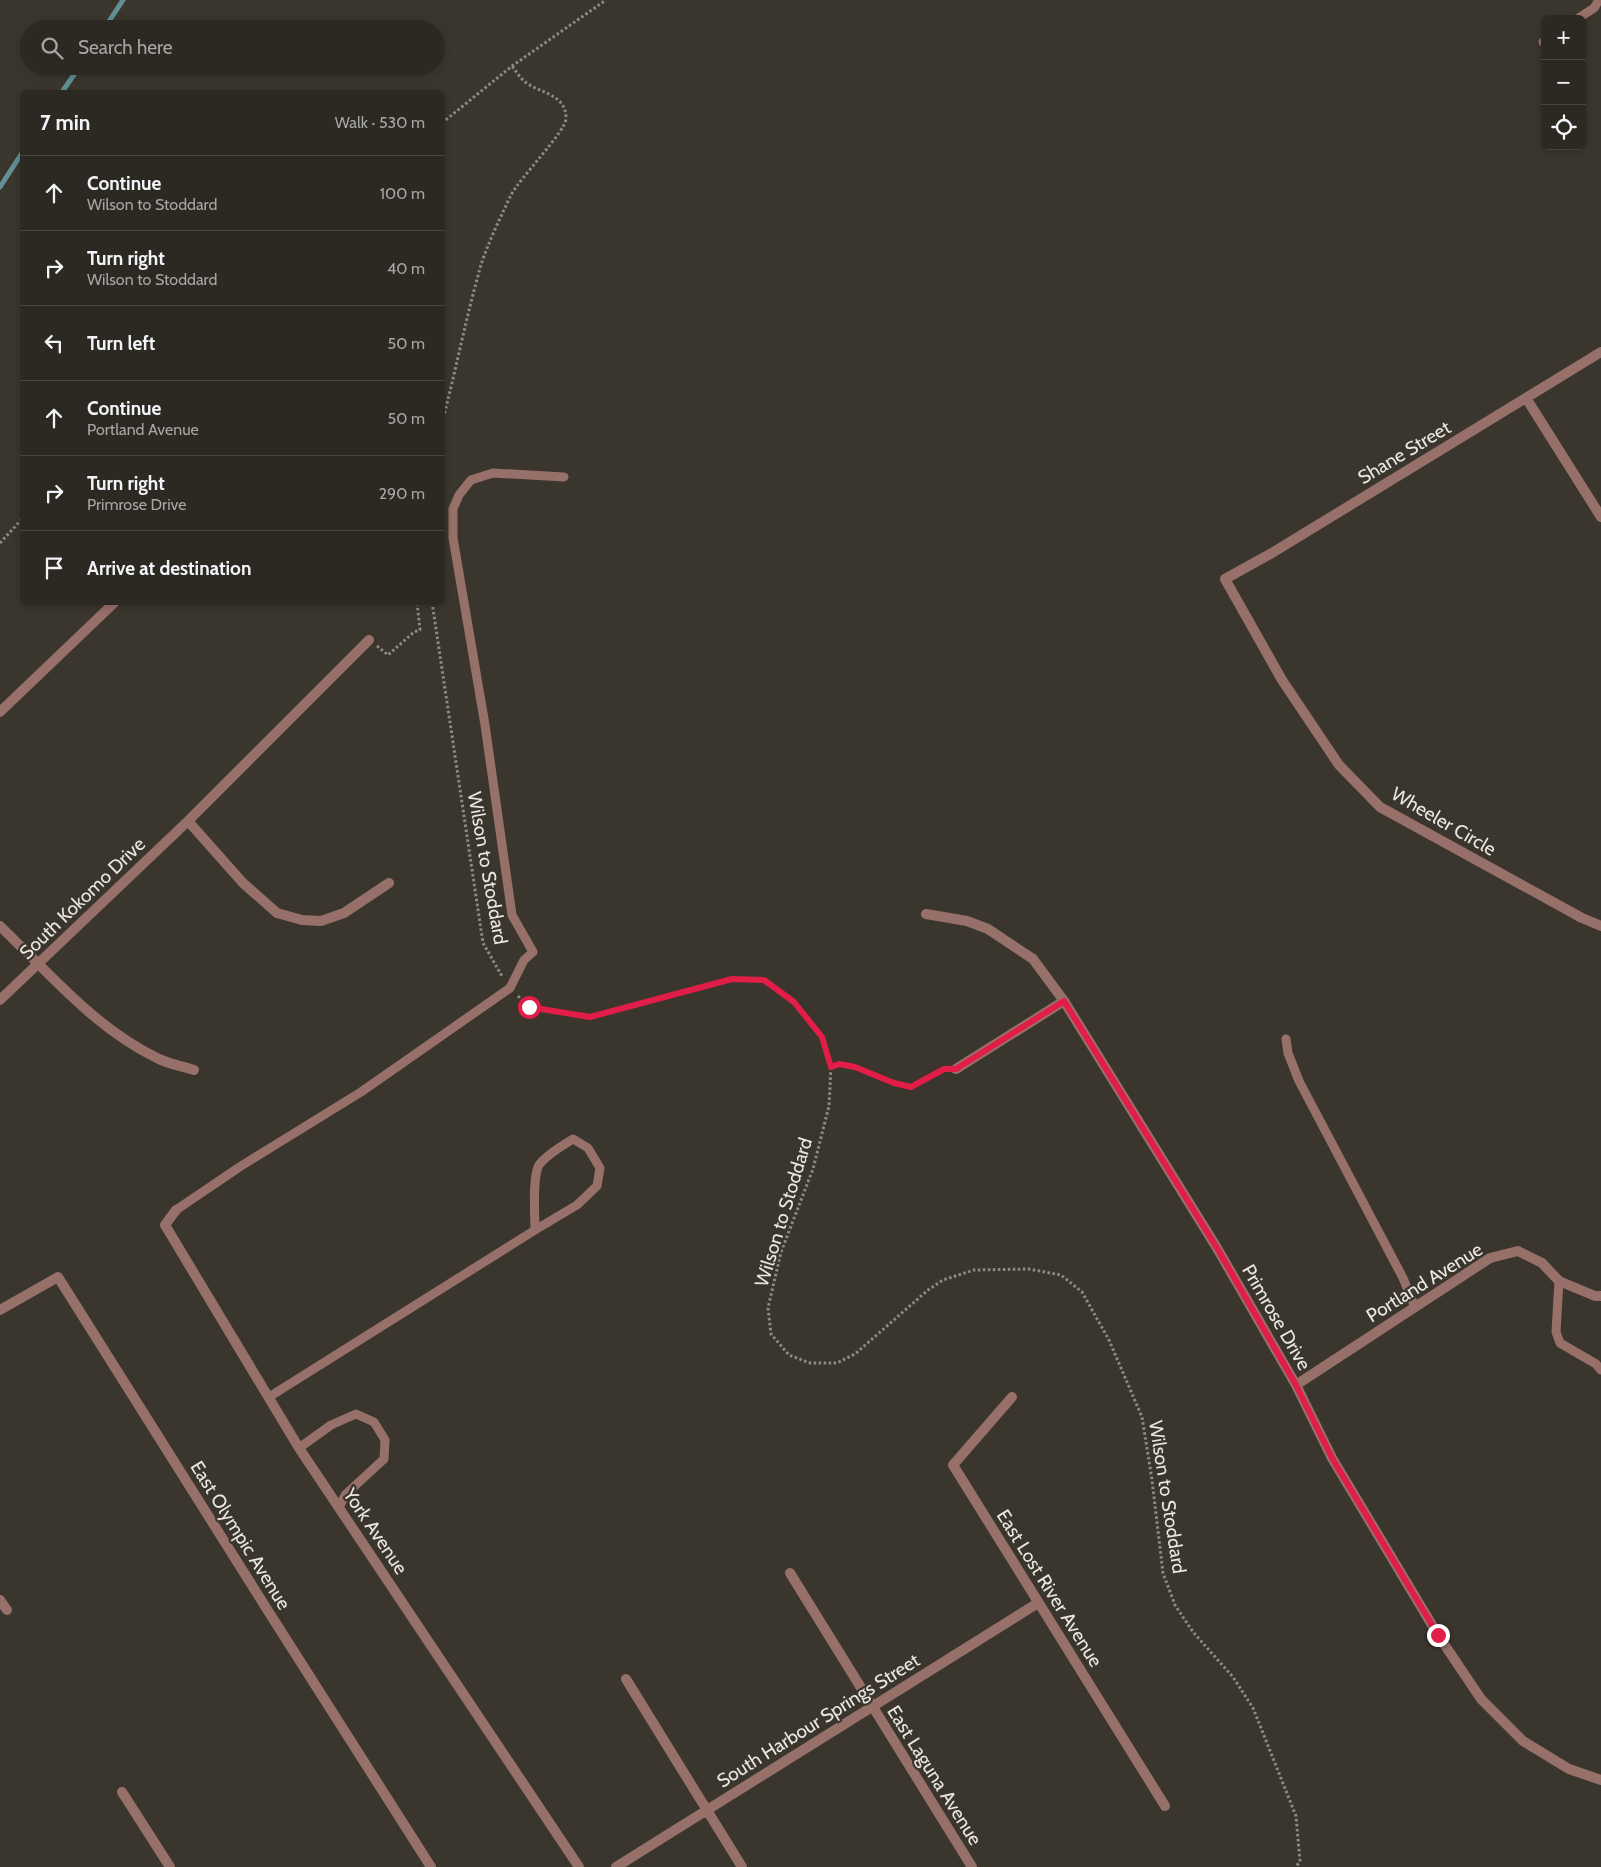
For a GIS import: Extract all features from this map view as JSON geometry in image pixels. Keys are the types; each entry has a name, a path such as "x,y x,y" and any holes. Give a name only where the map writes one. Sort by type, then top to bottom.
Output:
{"street":[{"name":"Shane Street","path":"1225,579 1272,553 1601,352"},
{"path":"1526,398 1601,517"},
{"name":"Wheeler Circle","path":"1225,579 1282,680 1339,765 1380,807 1582,918 1601,926"},
{"path":"0,712 112,605"},
{"name":"South Kokomo Drive","path":"0,1000 188,821 369,640"},
{"path":"188,821 243,883 277,913 302,920 321,921 344,913 389,883"},
{"name":"Primrose Drive","path":"926,914 967,920 988,930 1032,959 1064,1001 1217,1248 1296,1385 1332,1458 1438,1635 1481,1699 1523,1741 1569,1769 1601,1780"},
{"path":"0,926 90,1015 121,1038 158,1059 194,1070"},
{"path":"956,1069 1064,1001"},
{"name":"York Avenue","path":"176,1210 165,1225 299,1448 579,1867"},
{"name":"Portland Avenue","path":"1296,1385 1490,1258 1518,1252 1542,1263 1559,1281 1595,1296 1601,1296"},
{"name":"East Olympic Avenue","path":"0,1310 58,1277 431,1867"},
{"name":"East Lost River Avenue","path":"1012,1397 953,1465 1165,1806"},
{"name":"East Laguna Avenue","path":"790,1573 972,1867"},
{"path":"0,1600 7,1610"},
{"name":"South Harbour Springs Street","path":"616,1867 1038,1603"},
{"path":"626,1679 742,1867"},
{"path":"122,1792 170,1867"}],"lane":[{"path":"1583,15 1594,8 1599,0"},
{"path":"176,1210 241,1166 361,1092 510,988 524,960 533,952 512,915 485,725 454,538 453,508 458,495 471,480 493,473 564,477"},
{"path":"1286,1039 1288,1052 1299,1081 1403,1278 1415,1307"},
{"path":"269,1397 577,1205 597,1186 600,1168 588,1148 573,1139 539,1165 535,1183 535,1230"},
{"path":"1559,1281 1556,1332 1560,1343 1596,1364 1601,1370"},
{"path":"299,1448 331,1425 356,1414 374,1422 385,1440 384,1459 369,1475 346,1494 339,1507"}],"path":[{"path":"445,121 512,66 606,0"},
{"path":"445,411 482,263 512,193 564,128 565,123 566,117 562,105 552,94 523,81 512,66"},
{"path":"0,544 20,521"},
{"path":"369,640 388,655 414,632 420,630 417,605"},
{"name":"Wilson to Stoddard","path":"432,605 483,943 496,968 510,988 529,1007 590,1017 732,979 764,980 794,1002 822,1037 831,1067 829,1106 813,1169 781,1252 768,1308 771,1334 789,1355 810,1363 837,1363 855,1354 928,1290 943,1280 974,1270 1037,1270 1061,1275 1082,1292 1109,1340 1142,1417 1152,1480 1163,1573 1175,1605 1192,1632 1233,1677 1253,1708 1296,1816 1300,1861 1296,1867"},
{"path":"831,1067 839,1064 855,1067 894,1083 911,1087 944,1069 956,1069"}],"waterway":[{"path":"110,20 123,0"},
{"path":"63,90 74,75"},
{"path":"0,187 20,156"}],"route":[{"path":"529,1007 590,1017 732,979 764,980 794,1002 822,1037 831,1067 839,1064 855,1067 894,1083 911,1087 944,1069 956,1069 1064,1001 1217,1248 1296,1385 1332,1458 1438,1635"}]}
